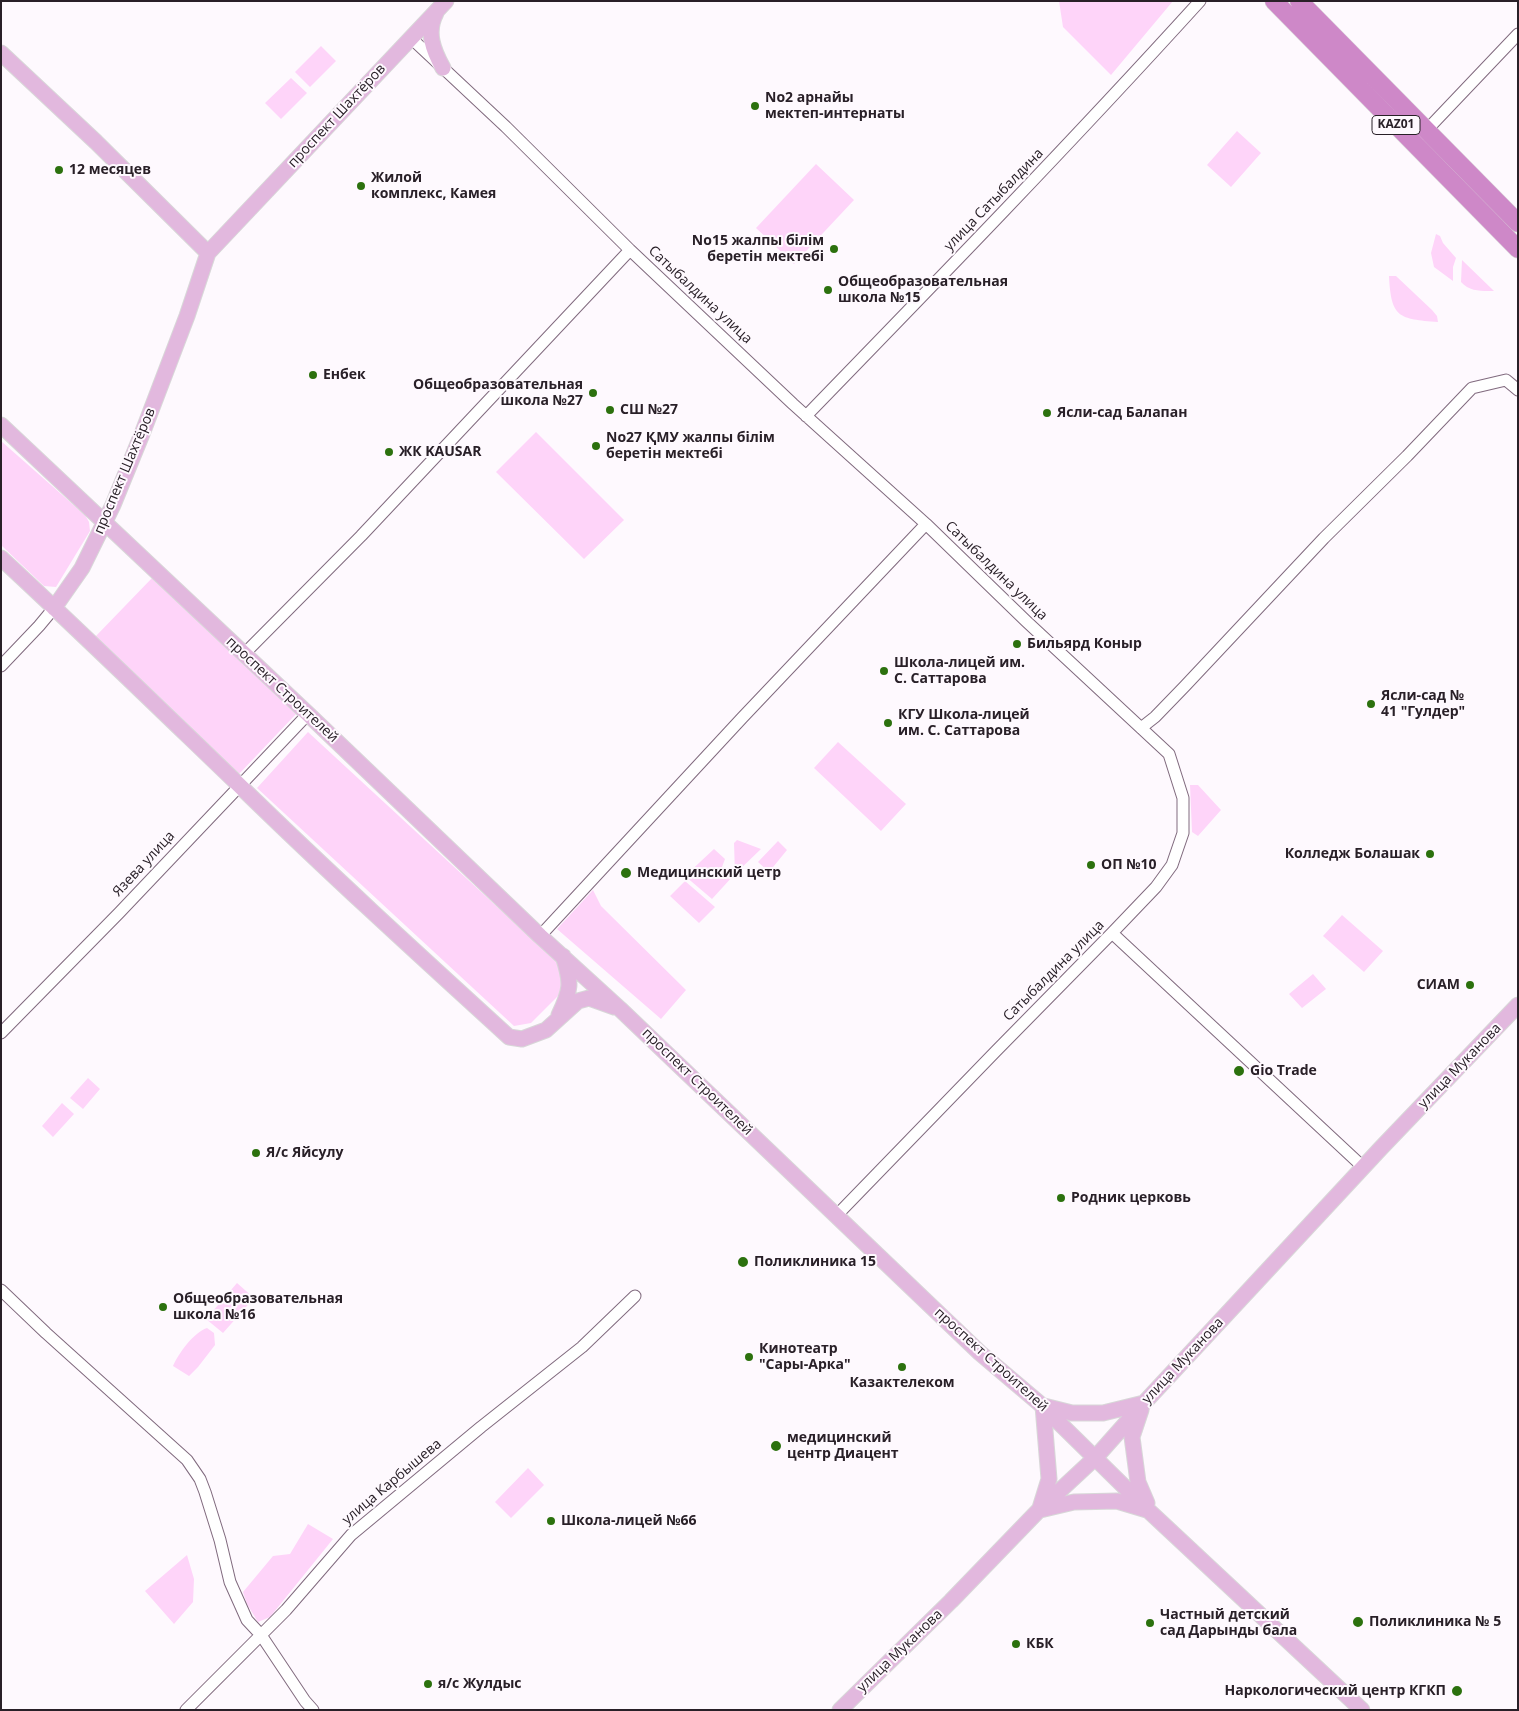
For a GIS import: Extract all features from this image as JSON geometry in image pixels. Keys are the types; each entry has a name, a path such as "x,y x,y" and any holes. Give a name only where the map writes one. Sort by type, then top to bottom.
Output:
{"highway":[{"name":"KАZ01","path":"1274,1 1518,249"},
{"name":"KАZ01","path":"1299,1 1518,223"}],"main road":[{"name":"проспект Шахтёров","path":"54,608 82,568 104,522 142,434 187,316 208,253 441,6"},
{"path":"441,6 432,23 431,38 435,54 443,68"},
{"path":"1,53 96,142 208,253"},
{"name":"проспект Строителей","path":"1,425 540,936 620,1009 980,1353 1042,1406 1150,1512 1362,1710"},
{"name":"проспект Строителей","path":"1,558 239,786 425,961 510,1037 522,1038 546,1030 578,1001 589,998 620,1009"},
{"path":"558,1019 570,988 563,956"},
{"name":"улица Муканова","path":"840,1710 951,1601 1039,1510 1096,1457 1363,1167 1518,1005"},
{"path":"1039,1510 1049,1479 1042,1406 1072,1414 1103,1413 1144,1403"},
{"path":"1144,1403 1132,1437 1138,1482 1150,1512"},
{"path":"1039,1510 1074,1502 1118,1501 1150,1512"}],"street":[{"name":"улица Сатыбалдина","path":"806,416 996,221 1130,79 1200,1"},
{"path":"1413,143 1518,34"},
{"name":"Сатыбалдина улица","path":"411,38 630,250 806,416 926,524 1019,615 1169,754 1183,798 1183,833 1172,865 1156,887 1112,933 837,1215"},
{"path":"244,654 361,536 630,250"},
{"path":"1141,728 1155,717 1324,538 1472,388 1506,380 1518,390"},
{"path":"540,936 742,718 926,524"},
{"name":"проспект Шахтёров","path":"1,666 54,608"},
{"name":"Язева улица","path":"1,1034 308,714"},
{"path":"1112,933 1363,1167"},
{"path":"1,1290 187,1460 200,1479 205,1492 230,1582 247,1620 261,1635 305,1702 313,1710"},
{"name":"улица Карбышева","path":"186,1710 286,1610 351,1535 481,1427 582,1347 635,1296"}],"shaded area":[{"path":"1059,1 1173,1 1111,75 1063,27"},
{"path":"321,46 336,61 310,87 295,72"},
{"path":"291,78 307,93 281,119 265,103"},
{"path":"1237,131 1261,153 1231,187 1207,165"},
{"path":"816,164 854,200 794,264 756,228"},
{"path":"1436,234 1440,236 1443,243 1456,258 1453,267 1453,281 1434,267 1431,253"},
{"path":"1462,260 1494,291 1468,288 1461,282"},
{"path":"1389,276 1396,276 1432,310 1437,316 1438,322 1414,319 1400,314 1392,300"},
{"path":"536,432 624,520 584,559 496,472"},
{"path":"1,441 85,515 89,522 90,531 56,587 44,586 1,545"},
{"path":"153,577 297,713 239,774 95,637"},
{"path":"308,732 557,962 565,977 563,991 531,1023 514,1026 257,788"},
{"path":"838,742 906,804 881,831 814,768"},
{"path":"1190,785 1198,785 1221,810 1198,836 1192,832"},
{"path":"737,840 761,849 735,874 734,843"},
{"path":"778,841 787,850 769,872 758,862"},
{"path":"714,849 725,859 722,867 733,876 712,899 685,876"},
{"path":"685,881 715,907 699,923 670,896"},
{"path":"593,890 601,906 686,990 661,1019 557,929"},
{"path":"1342,915 1383,951 1364,972 1323,936"},
{"path":"1313,974 1326,989 1302,1008 1289,994"},
{"path":"88,1078 100,1089 83,1109 70,1098"},
{"path":"62,1103 74,1114 53,1137 42,1126"},
{"path":"237,1283 254,1298 223,1333 206,1319"},
{"path":"207,1328 214,1333 215,1345 189,1376 173,1366 187,1344 197,1334"},
{"path":"528,1468 544,1485 511,1518 495,1502"},
{"path":"308,1524 333,1539 270,1617 258,1622 247,1604 243,1592 273,1556 290,1554"},
{"path":"187,1555 194,1579 193,1602 174,1624 145,1591"}],"place":[{"name":"No2 арнайы мектеп-интернаты","path":"755,106"},
{"name":"12 месяцев","path":"59,170"},
{"name":"Жилой комплекс, Камея","path":"361,186"},
{"name":"No15 жалпы білім беретін мектебі","path":"834,249"},
{"name":"Общеобразовательная школа №15","path":"828,290"},
{"name":"Енбек","path":"313,375"},
{"name":"Общеобразовательная школа №27","path":"593,393"},
{"name":"СШ №27","path":"610,410"},
{"name":"Ясли-сад Балапан","path":"1047,413"},
{"name":"No27 ҚМУ жалпы білім беретін мектебі","path":"596,446"},
{"name":"ЖК KAUSAR","path":"389,452"},
{"name":"Бильярд Коныр","path":"1017,644"},
{"name":"Школа-лицей им. С. Саттарова","path":"884,671"},
{"name":"Ясли-сад № 41 \"Гулдер\"","path":"1371,704"},
{"name":"КГУ Школа-лицей им. С. Саттарова","path":"888,723"},
{"name":"Колледж Болашак","path":"1430,854"},
{"name":"ОП №10","path":"1091,865"},
{"name":"Медицинский цетр","path":"626,873"},
{"name":"СИАМ","path":"1470,985"},
{"name":"Gio Trade","path":"1239,1071"},
{"name":"Я/c Яйсулу","path":"256,1153"},
{"name":"Родник церковь","path":"1061,1198"},
{"name":"Поликлиника 15","path":"743,1262"},
{"name":"Общеобразовательная школа №16","path":"163,1307"},
{"name":"Кинотеатр \"Сары-Арка\"","path":"749,1357"},
{"name":"Казактелеком","path":"902,1367"},
{"name":"медицинский центр Диацент","path":"776,1446"},
{"name":"Школа-лицей №66","path":"551,1521"},
{"name":"Поликлиника № 5","path":"1358,1622"},
{"name":"Частный детский сад Дарынды бала","path":"1150,1623"},
{"name":"КБК","path":"1016,1644"},
{"name":"я/c Жулдыс","path":"428,1684"},
{"name":"Наркологический центр КГКП","path":"1457,1691"}]}
